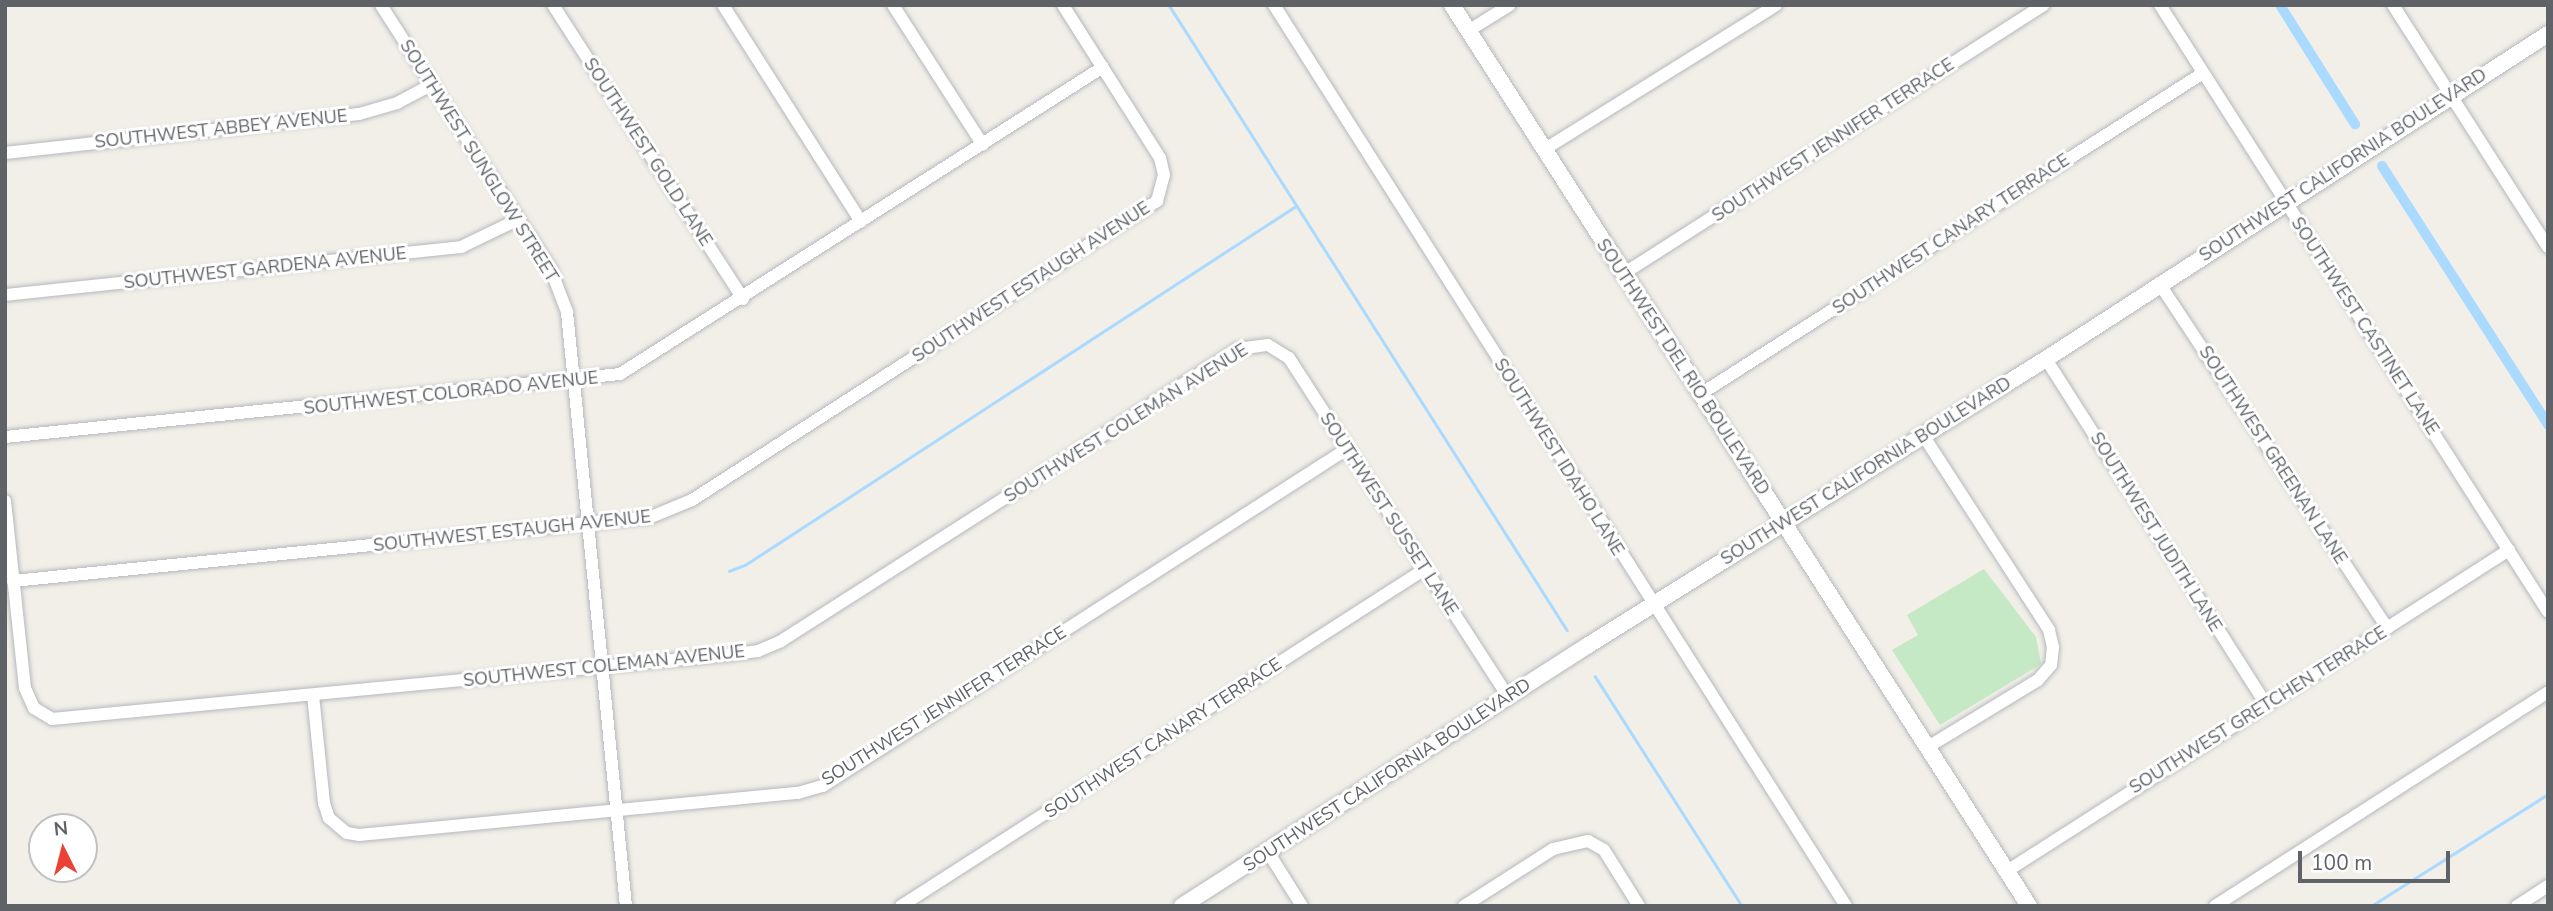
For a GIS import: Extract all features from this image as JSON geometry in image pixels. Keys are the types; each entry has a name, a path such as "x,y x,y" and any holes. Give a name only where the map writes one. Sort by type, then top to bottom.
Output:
{"street":[{"name":"SOUTHWEST SUNGLOW STREET","path":"381,5 551,270 567,312 626,906"},
{"name":"SOUTHWEST GOLD LANE","path":"553,5 743,299"},
{"path":"723,5 861,222"},
{"path":"893,5 983,145"},
{"path":"1063,5 1103,68"},
{"name":"SOUTHWEST IDAHO LANE","path":"1274,5 1653,606 1846,906"},
{"name":"SOUTHWEST DEL RIO BOULEVARD","path":"1451,5 2029,906"},
{"path":"1468,32 1510,5"},
{"path":"1545,149 1776,5"},
{"name":"SOUTHWEST JENNIFER TERRACE","path":"1623,274 2043,5"},
{"name":"SOUTHWEST CASTINET LANE","path":"2160,5 2548,612"},
{"path":"2393,5 2548,247"},
{"name":"SOUTHWEST CALIFORNIA BOULEVARD","path":"1182,906 1782,522 2046,359 2158,283 2548,34"},
{"name":"SOUTHWEST COLORADO AVENUE","path":"5,437 620,374 743,299 1103,68"},
{"name":"SOUTHWEST ESTAUGH AVENUE","path":"13,581 651,517 692,500 1146,211 1163,187 1160,158 1103,68"},
{"name":"SOUTHWEST CANARY TERRACE","path":"1699,395 2203,73"},
{"name":"SOUTHWEST ABBEY AVENUE","path":"5,153 359,114 397,103 431,85"},
{"name":"SOUTHWEST GARDENA AVENUE","path":"5,295 461,247 519,219"},
{"name":"SOUTHWEST GREENAN LANE","path":"2158,283 2387,628"},
{"name":"SOUTHWEST SUSSET LANE","path":"1260,344 1276,347 1289,358 1508,697"},
{"name":"SOUTHWEST COLEMAN AVENUE","path":"13,581 27,697 45,716 71,719 758,651 781,641 1238,349 1260,344"},
{"name":"SOUTHWEST JUDITH LANE","path":"2046,359 2266,704"},
{"path":"1923,435 2049,630 2053,647 2051,665 2038,680 1928,747"},
{"name":"SOUTHWEST JENNIFER TERRACE","path":"313,695 324,803 329,818 347,833 359,835 798,793 823,786 1347,449"},
{"path":"5,501 13,581"},
{"name":"SOUTHWEST GRETCHEN TERRACE","path":"2007,871 2509,550"},
{"name":"SOUTHWEST CANARY TERRACE","path":"901,906 1425,569"},
{"path":"2215,906 2548,692"},
{"path":"1464,906 1553,849 1588,841 1604,850 1639,906"},
{"path":"1268,852 1302,906"},
{"path":"2517,906 2548,886"}],"green space":[{"path":"1984,569 2036,637 2041,664 1940,725 1892,650 1918,635 1907,615"}],"waterway":[{"path":"1169,5 1567,630"},
{"path":"2280,5 2355,124"},
{"path":"2382,166 2548,425"},
{"path":"729,571 745,565 1296,206"},
{"path":"1595,676 1742,906"},
{"path":"2371,906 2548,794"}]}
